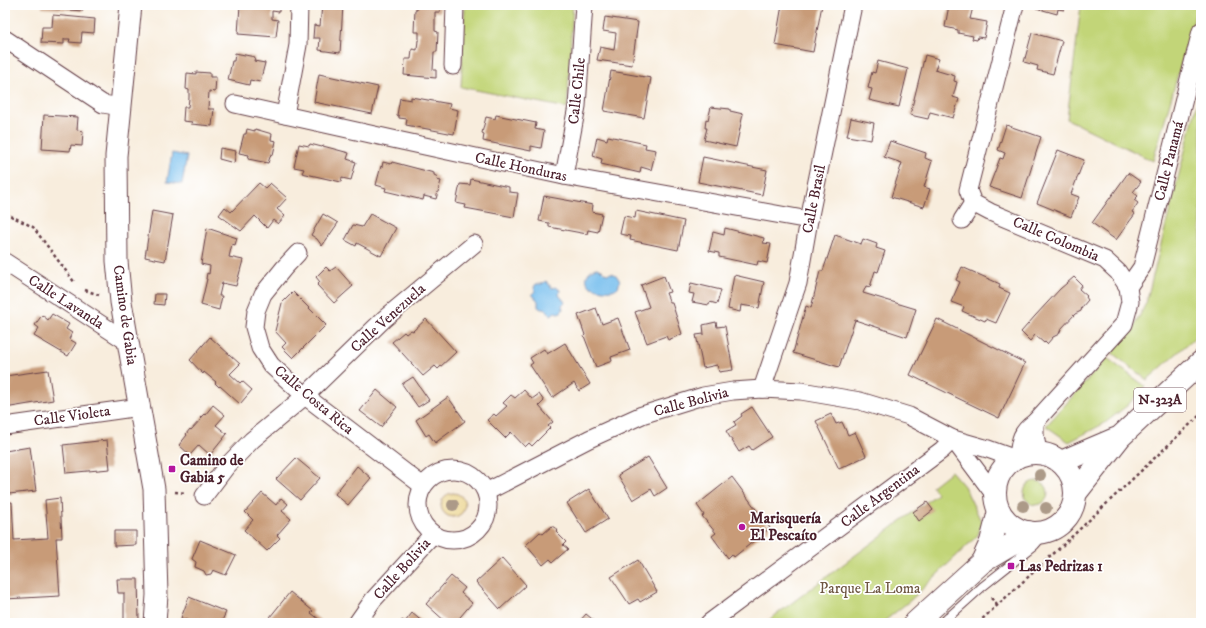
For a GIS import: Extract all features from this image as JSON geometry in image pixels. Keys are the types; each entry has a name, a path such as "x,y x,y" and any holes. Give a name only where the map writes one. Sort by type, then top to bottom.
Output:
{"main road":[{"name":"N-323A","path":"915,623 982,562 1021,539 1059,524 1073,506 1075,494 1120,437 1201,362"},
{"name":"N-323A","path":"1061,462 1120,437"},
{"path":"1023,456 1048,455 1061,462 1071,476 1075,494"},
{"name":"N-323A","path":"982,562 991,542 997,503 995,483 998,475 1005,465 1023,456"},
{"path":"997,503 1007,522 1016,528 1037,532"}],"street":[{"name":"Camino de Gabia","path":"131,5 116,156 117,261 121,302 154,489 157,595 155,623"},
{"path":"285,115 298,45 299,5"},
{"path":"453,66 455,5"},
{"name":"Calle Chile","path":"564,176 578,106 584,5"},
{"name":"Calle Brasil","path":"762,389 798,283 809,220 853,5"},
{"path":"962,220 972,203 968,190 1015,5"},
{"name":"Calle Panamá","path":"1128,286 1142,267 1201,31"},
{"path":"5,39 103,104 121,107"},
{"name":"Calle Honduras","path":"235,104 564,176 809,220"},
{"name":"Calle Colombia","path":"972,203 1105,260 1118,272 1128,286"},
{"name":"Calle Venezuela","path":"204,496 226,467 252,440 305,396 384,319 474,244"},
{"name":"Calle Costa Rica","path":"298,253 263,294 256,311 254,327 260,348 271,365 305,396 423,486"},
{"name":"Calle Lavanda","path":"5,262 128,342"},
{"path":"1023,456 1035,434 1035,422 1124,324 1130,302 1128,286"},
{"name":"Calle Bolivia","path":"486,492 590,439 642,415 703,396 733,391 762,389 801,391 860,401 909,416 953,439 988,449 1023,456"},
{"name":"Calle Violeta","path":"5,426 140,407"},
{"name":"Calle Bolivia","path":"953,439 997,503"},
{"name":"Calle Argentina","path":"709,623 942,450 953,439"},
{"path":"462,470 472,475 480,482 486,492 489,503 488,514 483,525 476,533 466,539 454,541 443,539 433,534 425,527 420,518 418,507 419,496 423,486 430,478 440,472 462,470"},
{"name":"Calle Bolivia","path":"357,623 373,600 433,534"}],"lane":[{"path":"942,623 1035,545 1037,532"}],"path":[{"path":"5,213 33,227 78,287"},
{"path":"85,290 121,302"},
{"path":"978,623 1063,545 1201,414"},
{"path":"154,489 204,496"}],"green space":[{"path":"465,5 573,5 567,108 461,87"},
{"path":"1081,5 1198,5 1153,161 1067,119"},
{"path":"1201,88 1201,332 1147,380 1112,353 1133,329 1146,303"},
{"path":"1107,358 1145,386 1128,405 1105,423 1069,442 1046,426"},
{"name":"Parque La Loma","path":"951,471 964,486 982,523 978,535 912,599 882,623 765,623 937,494 932,486"},
{"path":"1036,481 1044,485 1048,493 1044,501 1036,505 1028,501 1024,493 1028,485"}],"sand":[{"path":"453,493 462,496 465,505 462,514 453,517 444,514 441,505 444,496"}],"water":[{"path":"172,153 187,156 182,184 167,182"},
{"path":"597,268 606,274 612,273 616,275 620,281 618,287 613,290 606,290 596,289 589,285 587,282 588,274"},
{"path":"546,281 552,288 556,287 560,290 559,295 565,302 562,305 563,309 561,312 555,312 551,315 545,308 541,309 538,307 538,301 532,294 535,291 534,287 536,284 542,284"}],"building":[{"path":"42,5 83,5 83,11 42,8"},
{"path":"240,5 279,5 279,12 272,11 272,19 278,20 276,37 238,34"},
{"path":"322,5 343,5 340,53 319,50 320,38 313,38 314,25 320,26"},
{"path":"417,5 440,5 440,12 435,12 435,31 438,32 437,52 434,52 433,70 436,70 436,78 404,75 405,59 411,59 412,49 417,50 419,40 419,32 414,32 415,10 417,10"},
{"path":"782,5 822,5 813,52 775,45"},
{"path":"949,5 965,5 973,7 970,19 987,22 984,38 978,37 977,40 972,39 973,36 958,33 958,30 945,27"},
{"path":"1037,5 1065,5 1064,10 1058,9 1057,14 1036,8"},
{"path":"53,15 95,19 94,33 82,32 81,43 69,42 70,39 64,39 64,44 41,43 42,27 52,27"},
{"path":"605,17 638,22 632,65 597,60 600,47 614,50 616,33 603,31"},
{"path":"1032,33 1062,41 1053,74 1037,70 1038,66 1024,62"},
{"path":"235,53 255,57 254,61 265,63 260,82 250,80 249,85 228,80"},
{"path":"925,55 939,59 935,70 955,76 954,81 957,82 953,97 959,99 953,118 930,112 928,119 910,115"},
{"path":"878,61 908,69 899,107 869,100 872,89 868,88 872,72 875,73"},
{"path":"611,71 651,78 644,118 604,111"},
{"path":"196,72 210,73 210,77 216,77 215,92 209,91 208,109 214,109 212,126 191,124 192,122 183,121 184,107 188,107 189,98 189,90 186,89 187,73 196,74"},
{"path":"319,74 378,87 372,114 314,102"},
{"path":"411,97 450,104 449,108 458,110 454,134 406,125 407,119 399,118 397,115 400,98 411,100"},
{"path":"711,107 730,109 730,111 743,114 736,147 704,140 707,128 705,128 706,119 708,120"},
{"path":"44,115 78,117 77,130 83,131 82,146 71,145 70,151 42,149"},
{"path":"496,115 536,123 535,129 544,131 541,148 531,146 531,151 483,141 484,134 482,133 486,117 495,119"},
{"path":"851,118 874,123 871,140 847,136"},
{"path":"1006,125 1041,137 1022,198 989,187 1000,158 1003,159 1005,153 998,150"},
{"path":"247,129 255,131 255,129 272,134 271,140 276,141 273,155 271,154 268,163 248,159 249,155 239,153 244,134 246,134"},
{"path":"608,136 646,144 645,148 656,150 651,170 641,167 640,173 601,164 602,159 593,156 597,137 607,140"},
{"path":"890,141 926,153 925,158 932,161 924,187 930,189 924,207 891,197 902,163 884,157"},
{"path":"299,144 323,146 349,153 347,159 356,162 351,180 342,178 341,182 302,173 304,169 294,167"},
{"path":"220,148 236,151 234,163 219,159"},
{"path":"1058,150 1084,160 1071,194 1079,197 1071,217 1037,203"},
{"path":"703,157 767,170 762,195 698,182"},
{"path":"383,162 391,164 392,162 434,173 434,175 438,177 437,180 441,181 436,199 424,196 423,200 385,191 386,188 376,185"},
{"path":"1128,173 1141,182 1133,192 1138,196 1134,200 1138,203 1132,212 1135,214 1116,240 1092,223"},
{"path":"471,179 509,187 509,192 518,193 514,217 465,208 466,205 456,203 460,184 470,185"},
{"path":"259,183 265,188 270,183 287,198 277,209 285,216 278,224 273,220 267,228 255,216 241,231 219,215 225,207 231,212"},
{"path":"544,196 593,205 592,212 602,214 598,232 588,230 587,234 549,227 549,223 539,221"},
{"path":"152,211 173,215 165,261 145,257"},
{"path":"636,211 684,221 678,250 630,240 631,236 620,234 624,216 635,218"},
{"path":"323,214 338,223 322,246 317,239 311,235"},
{"path":"370,214 396,228 381,256 357,243 356,246 345,240 353,225 362,227"},
{"path":"207,228 237,238 235,245 232,244 229,257 243,260 236,286 222,283 219,296 222,296 219,310 201,305 207,273 209,274 210,266 201,264"},
{"path":"725,228 764,238 763,243 771,244 767,263 758,261 757,265 719,257 719,253 709,251 713,232 724,235"},
{"path":"835,235 861,244 863,239 877,244 876,248 885,251 878,272 875,271 870,287 866,286 863,293 916,309 907,337 855,320 839,367 793,353 806,306 811,308 820,271 823,271"},
{"path":"326,267 330,271 336,267 353,286 334,303 317,285 320,282 316,277"},
{"path":"962,267 1000,284 999,288 1010,293 996,323 986,319 985,321 962,311 964,307 951,302 960,282 956,280"},
{"path":"734,275 764,282 759,308 741,305 740,312 728,309"},
{"path":"664,276 670,292 666,293 670,303 672,303 682,334 668,340 666,336 647,343 635,312 649,307 641,285"},
{"path":"1074,277 1082,285 1079,289 1087,296 1086,297 1088,300 1082,307 1081,311 1075,314 1061,329 1059,334 1053,337 1047,344 1035,335 1030,341 1021,332 1060,289"},
{"path":"691,283 721,290 717,304 710,302 709,305 692,302 694,294 689,293"},
{"path":"293,292 326,325 293,358 282,347 286,343 275,331 282,303"},
{"path":"155,294 165,294 164,305 154,304"},
{"path":"596,308 602,324 618,318 630,350 611,357 612,361 596,367 578,315"},
{"path":"52,314 69,324 66,329 72,333 69,339 76,343 68,356 34,336 39,328 35,325 42,315 48,320"},
{"path":"426,319 456,352 438,369 435,366 423,376 392,342 404,332 406,334 411,330 413,331"},
{"path":"937,319 1025,363 999,418 910,375"},
{"path":"716,322 717,327 725,326 733,370 719,372 717,365 703,368 696,335 704,334 703,325"},
{"path":"210,337 240,364 230,374 240,383 242,381 252,390 240,404 220,386 219,387 215,383 216,382 204,372 203,374 190,360"},
{"path":"565,343 590,384 579,391 574,383 552,398 530,365 533,363 530,358 544,349 547,354"},
{"path":"48,370 53,400 5,408 5,376"},
{"path":"413,377 429,400 418,407 402,384"},
{"path":"377,390 397,407 381,427 360,411"},
{"path":"524,390 532,399 539,394 544,401 539,406 553,422 548,426 550,428 532,446 529,443 525,447 511,432 505,438 487,420 494,414 496,416 507,406 503,403 511,395 515,398"},
{"path":"448,397 465,421 435,443 429,434 426,436 416,420"},
{"path":"213,405 225,415 216,425 227,434 210,455 199,445 190,455 179,445 190,429 191,430"},
{"path":"752,407 772,437 752,450 749,446 739,452 726,431 736,425 734,422 742,416 741,414"},
{"path":"831,414 836,424 842,422 848,435 855,432 866,456 839,469 816,421"},
{"path":"107,440 110,469 66,473 63,445"},
{"path":"30,447 36,491 9,494 5,467 5,451"},
{"path":"648,457 667,488 655,496 651,489 633,500 618,475"},
{"path":"296,458 320,478 300,500 276,479"},
{"path":"357,466 371,478 348,505 335,494"},
{"path":"732,477 770,528 734,557 732,554 728,558 712,536 716,533 702,516 704,515 697,505"},
{"path":"589,489 608,519 586,533 567,503"},
{"path":"262,493 276,505 281,498 288,504 282,511 291,519 277,535 280,538 267,551 244,530 253,520 245,512"},
{"path":"60,498 62,538 56,538 60,596 5,599 5,503 12,502 14,540 48,538 45,500"},
{"path":"927,502 933,510 919,521 913,512"},
{"path":"552,526 558,530 556,532 566,542 563,545 568,549 553,562 550,559 543,565 526,545 540,532 543,534"},
{"path":"114,531 136,531 136,545 114,546"},
{"path":"200,540 236,555 226,575 213,570 211,574 206,575 204,571 195,567 196,562 192,559"},
{"path":"502,558 526,585 500,609 476,582"},
{"path":"638,560 657,592 640,602 638,599 629,604 611,577"},
{"path":"451,576 465,588 461,593 472,603 455,623 447,623 426,604"},
{"path":"117,579 138,579 139,621 124,621 124,593 118,593"},
{"path":"290,592 313,611 311,613 324,623 276,623 270,617"},
{"path":"189,597 226,612 221,623 186,623 187,620 181,618"},
{"path":"412,613 424,623 400,623 402,620 405,622"},
{"path":"586,614 597,623 578,623"}],"place":[{"name":"Camino de Gabia 5","path":"172,469"},
{"name":"Marisquería El Pescaíto","path":"742,527"},
{"name":"Las Pedrizas 1","path":"1011,566"}]}
